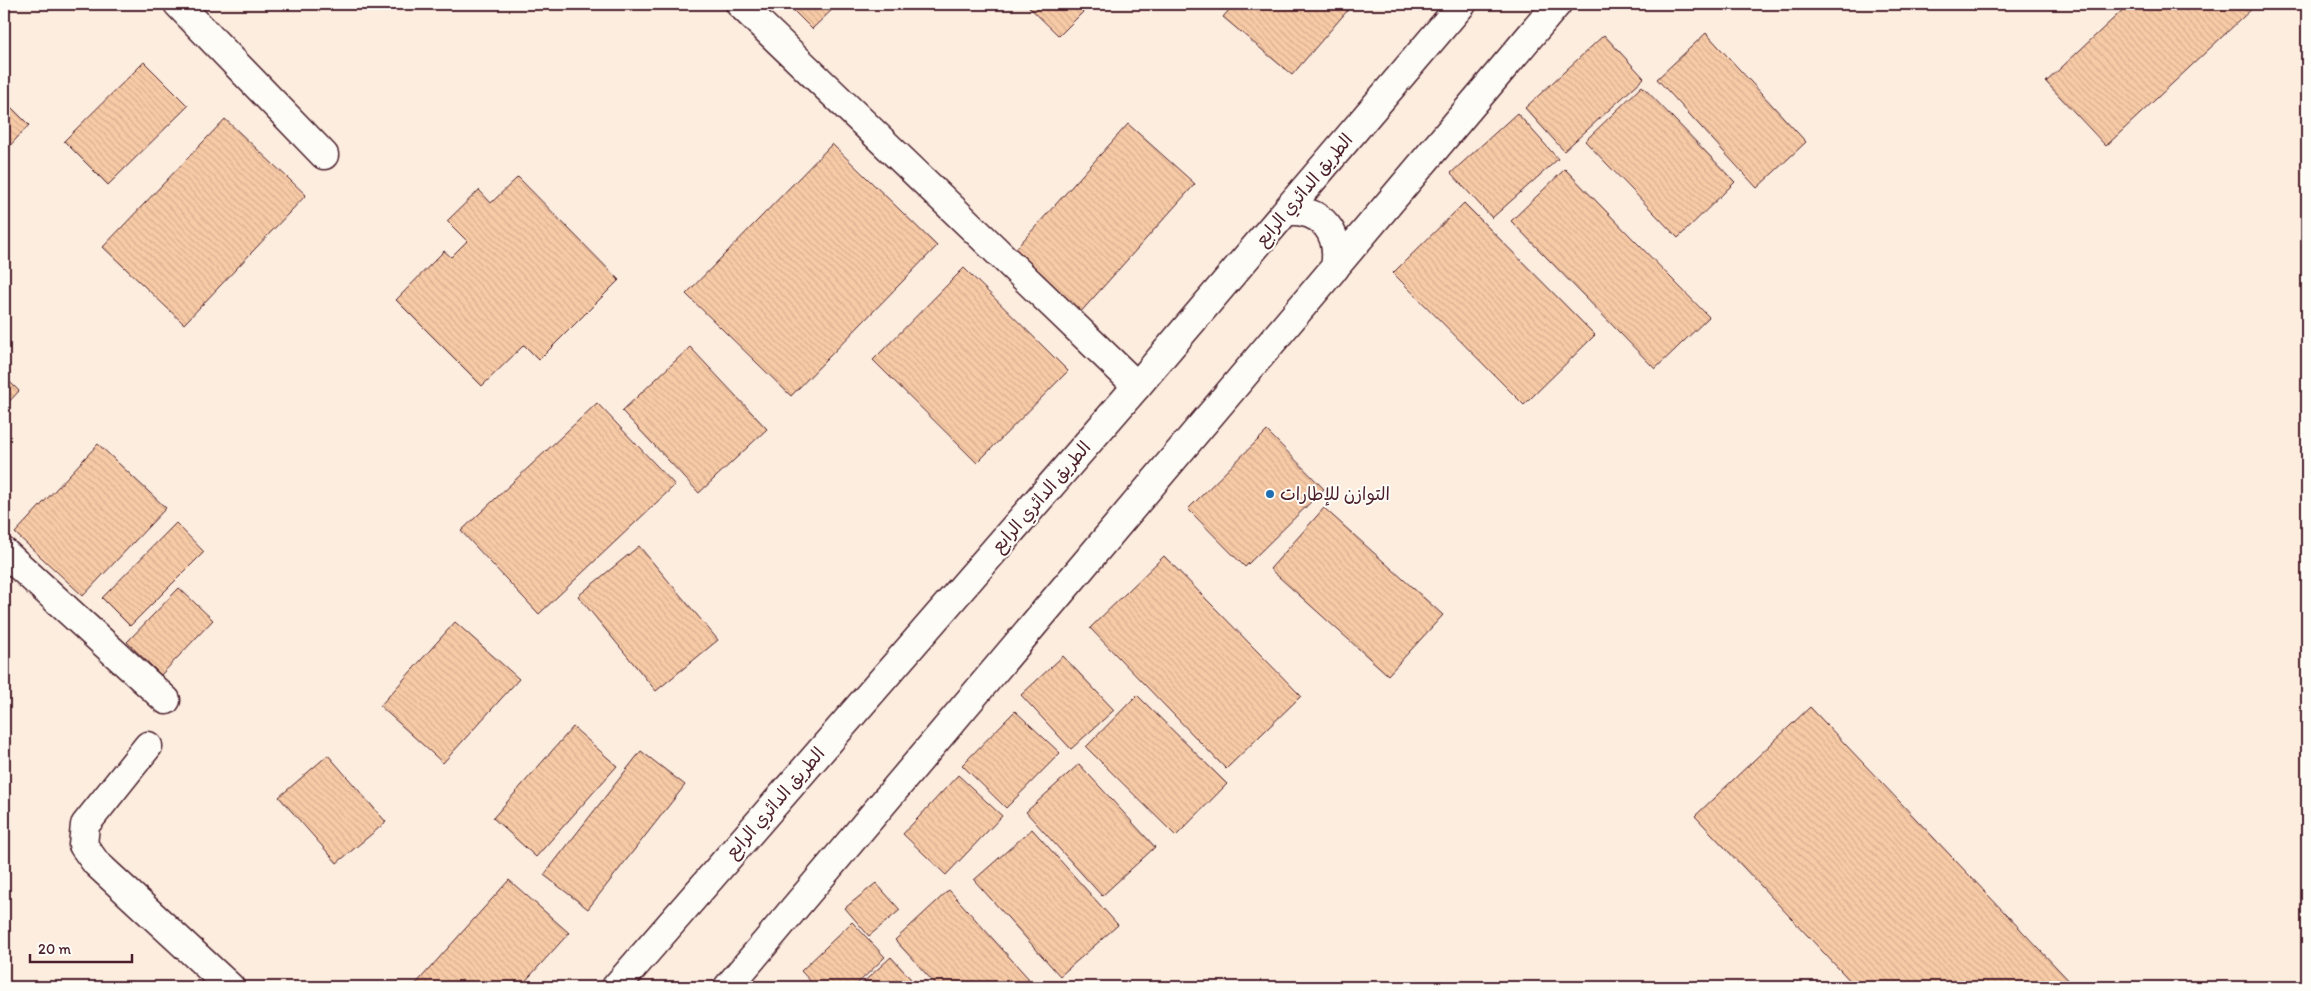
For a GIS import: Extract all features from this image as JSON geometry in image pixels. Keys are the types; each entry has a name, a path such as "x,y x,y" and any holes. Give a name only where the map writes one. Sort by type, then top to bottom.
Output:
{"main road":[{"path":"178,4 324,155"},
{"path":"740,4 1137,386"},
{"name":"الطريق الدائري الرابع","path":"616,987 1137,386 1462,4"},
{"path":"728,987 1557,4"},
{"path":"1286,212 1299,211 1313,215 1324,222 1332,232 1336,244 1335,268"},
{"path":"4,552 166,700"},
{"path":"148,746 85,826 83,845 96,864 230,987"}],"building":[{"path":"787,4 838,4 812,29"},
{"path":"1026,4 1091,4 1059,36"},
{"path":"1234,4 1353,4 1292,75 1223,17"},
{"path":"2129,4 2257,4 2106,146 2046,82"},
{"path":"1706,33 1806,142 1757,188 1657,79"},
{"path":"1604,35 1644,78 1564,151 1525,108"},
{"path":"144,62 188,106 108,185 64,141"},
{"path":"1642,86 1735,182 1678,238 1585,141"},
{"path":"4,100 29,125 4,152"},
{"path":"1517,113 1558,159 1492,218 1451,173"},
{"path":"225,119 306,195 184,324 103,247"},
{"path":"1128,124 1195,184 1078,315 1011,254"},
{"path":"832,144 937,246 791,396 686,294"},
{"path":"1565,169 1709,317 1655,369 1511,221"},
{"path":"518,177 619,280 539,360 524,345 482,386 396,300 444,251 451,257 467,241 447,221 479,190 491,203"},
{"path":"1464,203 1595,335 1524,405 1393,273"},
{"path":"964,268 1068,371 977,463 873,360"},
{"path":"690,347 767,429 699,493 622,411"},
{"path":"4,376 19,391 4,407"},
{"path":"597,403 675,485 539,614 461,531"},
{"path":"1267,431 1324,489 1245,567 1188,509"},
{"path":"98,444 166,508 83,596 15,533"},
{"path":"1324,508 1443,615 1388,675 1270,569"},
{"path":"176,523 204,552 130,626 102,598"},
{"path":"639,546 718,640 656,691 578,596"},
{"path":"1164,556 1301,696 1226,769 1090,628"},
{"path":"179,588 213,620 161,675 127,642"},
{"path":"455,622 519,679 443,763 380,706"},
{"path":"1063,656 1114,710 1071,749 1021,695"},
{"path":"1137,695 1227,784 1176,836 1086,747"},
{"path":"1810,707 2075,987 1856,987 1695,816"},
{"path":"1015,711 1060,753 1006,808 962,765"},
{"path":"573,727 617,766 536,857 493,818"},
{"path":"641,751 685,785 588,909 544,875"},
{"path":"328,755 386,822 337,863 279,797"},
{"path":"1079,764 1155,847 1102,896 1026,812"},
{"path":"958,775 1002,816 946,875 903,834"},
{"path":"1032,829 1118,925 1060,976 974,880"},
{"path":"509,880 569,933 520,987 413,987"},
{"path":"876,883 900,910 869,936 845,908"},
{"path":"949,890 1029,979 1019,987 938,987 895,940"},
{"path":"852,922 885,957 854,987 816,987 801,971"},
{"path":"891,957 918,987 858,987"}],"place":[{"name":"التوازن للإطارات","path":"1270,494"}]}
